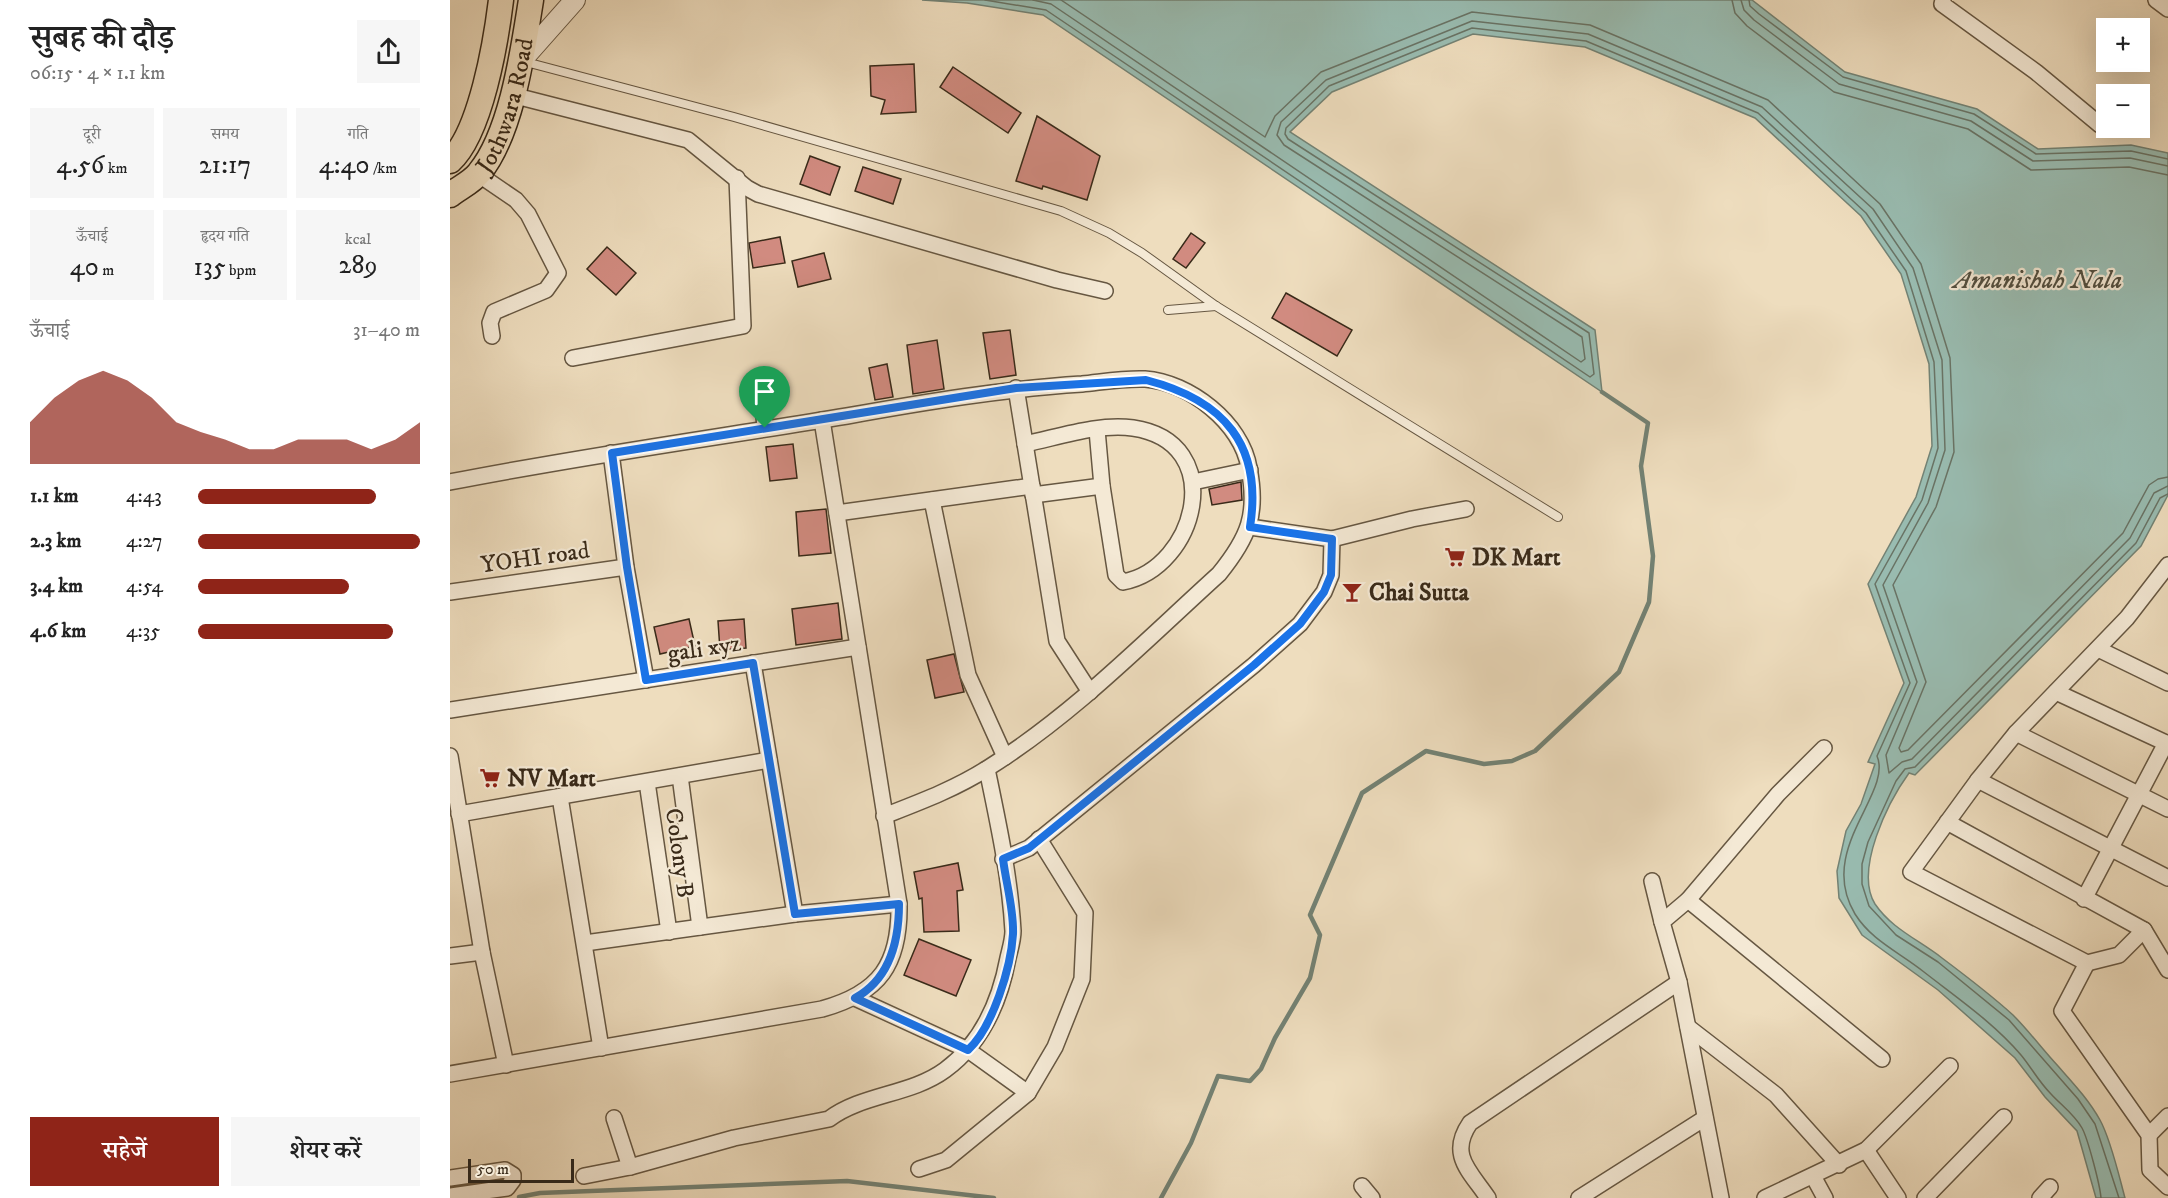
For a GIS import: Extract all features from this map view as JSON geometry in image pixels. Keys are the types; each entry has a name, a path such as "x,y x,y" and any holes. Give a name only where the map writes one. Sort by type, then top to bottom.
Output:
{"main road":[{"name":"Jothwara Road","path":"450,161 455,156 474,117 495,45 501,0"},
{"name":"Jothwara Road","path":"450,195 478,174 494,150 521,61 531,0"}],"street":[{"path":"521,61 575,0"},
{"path":"1943,0 1942,4 2036,72 2096,122"},
{"path":"512,95 688,140 747,188 758,194 1057,280 1105,291"},
{"path":"478,174 516,200 528,214 558,273 546,290 494,312 490,323 492,336"},
{"path":"573,358 743,326 737,178"},
{"path":"450,482 612,453 1016,388 1146,380 1177,388 1209,407 1239,438 1250,470 1254,497 1250,527 1237,552 1220,574 1090,692 1005,757 946,792 884,816"},
{"path":"761,381 765,428"},
{"path":"1016,388 1057,641 1090,692"},
{"path":"450,1074 822,1009 855,998 865,992 881,976 890,960 899,931 899,904 822,420"},
{"path":"1025,444 1097,430 1133,428 1154,434 1174,445 1189,464 1193,482 1193,509 1178,541 1164,559 1134,579 1123,582 1116,575 1102,486 1097,430"},
{"path":"612,453 627,567 646,680"},
{"path":"1193,482 1250,470"},
{"path":"837,513 932,500 1102,486"},
{"path":"932,500 968,675 1005,757"},
{"path":"1250,527 1332,539 1412,519 1466,509"},
{"path":"1003,859 1029,848 1245,672 1300,624 1324,592 1331,575 1332,539"},
{"path":"2144,930 2119,955 2087,963 1911,872 1978,780 2016,733 2127,618 2168,565"},
{"name":"YOHI road","path":"451,587 627,567"},
{"name":"gali xyz","path":"450,710 858,647"},
{"path":"2097,649 2168,683"},
{"path":"753,663 795,914"},
{"path":"2056,692 2167,744 2084,898"},
{"path":"2016,733 2168,809"},
{"path":"1662,922 1688,900 1778,794 1824,748"},
{"path":"450,756 482,952 506,1065"},
{"path":"459,814 769,760"},
{"path":"584,1176 630,1167 734,1138 829,1119 841,1110 916,1084 945,1071 968,1050 984,1028 1004,983 1013,933 987,769"},
{"path":"680,776 700,927"},
{"path":"1978,780 2168,878"},
{"name":"Colony B","path":"647,782 669,932"},
{"path":"560,797 601,1048"},
{"path":"1947,822 2144,930 2168,970"},
{"path":"919,1168 946,1160 1028,1093 1055,1047 1082,979 1085,914 1039,839"},
{"path":"1652,881 1679,982 1720,1198"},
{"path":"1688,900 1882,1059"},
{"path":"585,943 795,914 899,904"},
{"path":"450,956 482,952"},
{"path":"2087,963 2062,1011 2149,1135 2150,1170 2168,1187"},
{"path":"1488,1198 1459,1155 1460,1137 1470,1123 1679,982"},
{"path":"855,998 968,1050 1028,1093"},
{"path":"1688,1027 1776,1095 1839,1165"},
{"path":"1765,1198 1839,1165 1866,1150 1950,1065"},
{"path":"2149,1135 2168,1116"},
{"path":"1925,1198 2004,1117"},
{"path":"614,1118 630,1167"},
{"path":"1579,1198 1705,1118"},
{"path":"1866,1150 1898,1198"},
{"path":"450,1178 505,1170 513,1175 513,1180 507,1188 450,1196"},
{"path":"1813,1176 1825,1198"}],"lane":[{"path":"521,61 734,117 1061,211 1117,238 1216,306 1558,518"},
{"path":"1168,310 1216,306"}],"water":[{"name":"Amanishah Nala","path":"922,0 1752,0 1845,72 1977,109 2038,149 2131,145 2168,153 2168,495 2141,546 1915,775 1909,773 1883,818 1871,855 1868,873 1870,890 1875,904 1882,913 2013,1015 2075,1085 2100,1120 2108,1138 2125,1198 2096,1198 2077,1131 2045,1097 2015,1058 1938,990 1862,935 1839,898 1837,871 1846,831 1861,804 1875,764 1868,762 1904,683 1868,584 1916,497 1932,446 1929,364 1901,274 1861,216 1755,118 1585,47 1473,34 1332,92 1290,132 1595,330 1602,392 1043,15 967,3"}],"building":[{"path":"914,64 916,112 881,114 885,100 871,96 870,66"},
{"path":"953,67 1021,113 1008,133 940,87"},
{"path":"1037,116 1100,156 1087,200 1043,186 1042,189 1016,181"},
{"path":"810,156 840,167 830,195 800,184"},
{"path":"863,167 901,179 893,204 855,191"},
{"path":"1191,233 1205,243 1186,268 1173,259"},
{"path":"780,237 785,263 753,268 749,243"},
{"path":"607,247 636,273 616,295 587,269"},
{"path":"824,253 831,279 798,287 792,261"},
{"path":"1286,293 1352,330 1337,356 1272,318"},
{"path":"1010,330 1016,375 990,379 983,333"},
{"path":"937,340 944,389 913,394 907,345"},
{"path":"887,364 893,397 875,400 869,368"},
{"path":"793,444 797,478 770,481 766,447"},
{"path":"1241,482 1242,500 1212,505 1209,489"},
{"path":"826,509 831,553 799,556 796,512"},
{"path":"838,603 842,639 796,645 792,609"},
{"path":"689,619 695,646 660,654 654,627"},
{"path":"744,619 746,648 720,650 718,621"},
{"path":"954,654 964,692 935,698 927,660"},
{"path":"958,863 963,890 957,891 959,931 924,932 922,898 919,899 914,872"},
{"path":"919,939 971,960 956,996 904,975"}],"waterway":[{"path":"1161,1198 1191,1143 1218,1076 1250,1081 1261,1069 1275,1038 1310,978 1320,935 1310,915 1362,793 1426,751 1484,764 1512,761 1535,751 1619,672 1649,602 1653,556 1641,466 1648,423 1602,392"},
{"path":"519,1197 540,1193 847,1181 994,1198"}],"place":[{"name":"DK Mart","path":"1455,557"},
{"name":"Chai Sutta","path":"1352,592"},
{"name":"NV Mart","path":"490,778"}],"route":[{"path":"1146,380 1177,388 1209,407 1239,438 1248,462 1254,497 1250,527 1332,539 1331,575 1324,592 1300,624 1254,665 1029,848 1003,859 1013,933 1004,983 984,1028 968,1050 855,998 865,992 881,976 890,960 899,931 899,904 795,914 753,663 646,680 627,567 612,453 765,428 1016,388 1146,380"}]}
